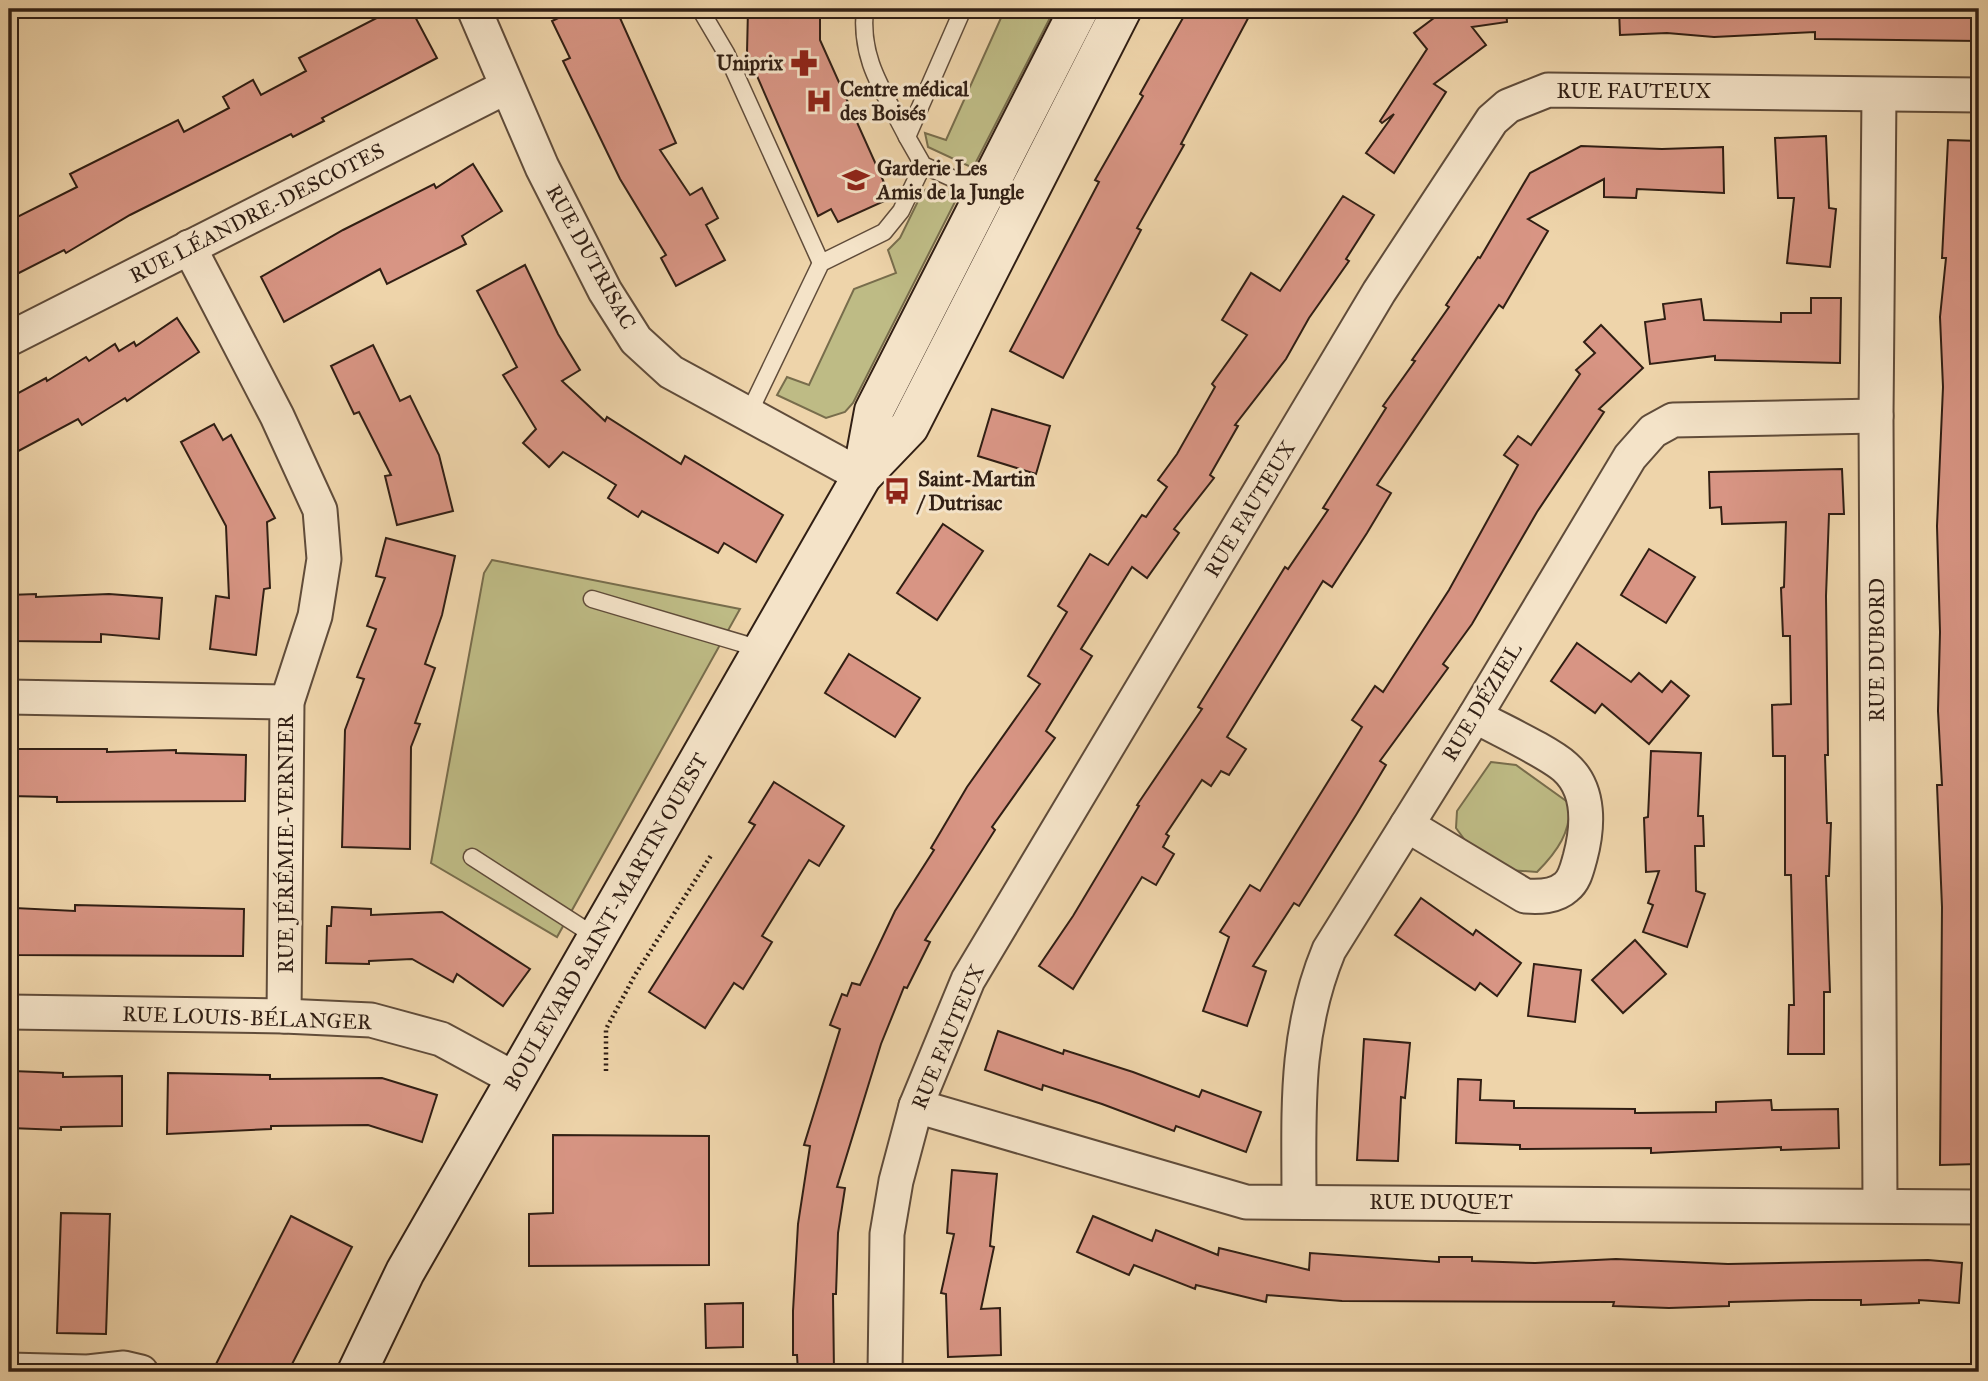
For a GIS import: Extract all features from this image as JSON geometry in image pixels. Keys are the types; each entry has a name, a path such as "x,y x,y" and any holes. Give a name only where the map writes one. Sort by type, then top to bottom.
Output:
{"main road":[{"name":"BOULEVARD SAINT-MARTIN OUEST","path":"862,476 874,411 1079,9"},
{"name":"BOULEVARD SAINT-MARTIN OUEST","path":"357,1372 396,1289 862,476 909,427 1122,9"}],"street":[{"name":"RUE DUTRISAC","path":"474,9 542,167 629,331 671,372 862,476"},
{"name":"RUE LÉANDRE-DESCOTES","path":"9,339 506,87"},
{"name":"RUE FAUTEUX","path":"886,1372 887,1234 896,1181 916,1106 968,980 1379,292 1492,120 1508,106 1548,90 1979,96"},
{"name":"RUE DUBORD","path":"1879,95 1876,416 1880,1205"},
{"name":"RUE JÉRÉMIE-VERNIER","path":"189,247 277,416 320,510 324,559 317,604 287,702 284,1016"},
{"name":"RUE DÉZIEL","path":"1298,1201 1303,1040 1313,989 1329,950 1475,716 1630,457 1653,431 1673,420 1876,416"},
{"path":"9,697 287,702"},
{"path":"1407,825 1525,896 1554,894 1566,888 1574,878 1586,837 1586,809 1579,789 1565,767 1475,716"},
{"name":"RUE LOUIS-BÉLANGER","path":"9,1012 371,1020 407,1027 441,1039 515,1079"},
{"name":"RUE DUQUET","path":"916,1106 1246,1202 1979,1207"},
{"path":"9,1370 88,1372 124,1368 141,1372"}],"lane":[{"path":"700,9 726,53 821,263"},
{"path":"865,9 863,38 866,55 923,165 985,193"},
{"path":"907,137 963,9"},
{"path":"748,415 821,263 884,232 901,211 923,165"},
{"path":"592,600 764,650"},
{"path":"472,857 598,938"}],"path":[{"path":"606,1071 606,1029 635,975 712,854"}],"shaded area":[{"path":"1005,9 1046,9 1052,14 973,168 928,147 925,133 946,140"},
{"path":"933,186 958,196 853,403 845,412 826,418 777,395 787,377 809,385 854,289 896,273 888,250 900,238 923,191"},
{"path":"492,560 740,609 557,937 431,863 484,573"},
{"path":"1491,762 1516,765 1569,803 1568,823 1562,840 1537,872 1508,870 1467,843 1456,828 1457,811"}],"building":[{"path":"394,9 411,9 437,58 322,118 324,121 293,137 291,134 130,215 66,253 64,250 9,278 9,221 77,187 70,174 178,120 184,132 229,108 223,97 253,80 261,95 306,71 299,58"},
{"path":"577,9 616,9 676,143 660,150 690,195 702,188 718,218 706,225 725,260 676,286 661,258 666,255 620,179 563,61 570,58 552,21"},
{"path":"748,9 820,9 820,40 891,198 838,222 831,209 818,216 747,53"},
{"path":"1188,9 1253,9 1181,144 1184,145 1137,228 1141,230 1063,378 1010,351 1099,182 1095,180"},
{"path":"1446,9 1506,9 1507,22 1472,27 1486,45 1434,84 1446,92 1394,173 1366,153 1394,114 1382,123 1380,121 1427,49 1414,33"},
{"path":"1619,9 1979,9 1979,41 1815,39 1815,32 1714,37 1667,33 1620,35"},
{"path":"1826,136 1829,208 1836,209 1830,267 1787,263 1794,198 1778,198 1775,138"},
{"path":"1948,140 1979,141 1979,1164 1940,1165 1942,907 1937,785 1942,785 1938,711 1940,632 1937,526 1943,387 1940,317 1946,258 1942,258"},
{"path":"1581,146 1662,149 1723,147 1724,193 1637,189 1636,198 1604,197 1604,179 1528,219 1548,231 1503,308 1499,305 1377,485 1391,493 1367,533 1332,587 1323,581 1227,737 1246,749 1229,775 1221,771 1211,786 1202,780 1166,834 1169,836 1163,847 1174,854 1156,885 1142,877 1073,989 1039,966 1073,916 1139,806 1137,805 1202,709 1198,707 1285,567 1288,569 1328,510 1323,508 1386,408 1383,406 1449,307 1446,305 1478,257 1480,258 1530,173"},
{"path":"473,164 502,211 462,236 466,244 387,284 380,269 284,322 261,277 343,230 434,184 436,188"},
{"path":"1343,196 1374,215 1346,259 1349,261 1309,318 1286,359 1235,425 1238,426 1210,475 1214,478 1174,529 1179,533 1147,578 1132,567 1081,649 1092,656 1046,731 1055,738 992,827 995,830 925,940 930,942 907,988 904,987 881,1044 837,1187 845,1188 838,1233 836,1294 833,1294 834,1372 798,1372 797,1355 793,1355 793,1311 798,1224 810,1146 804,1145 840,1029 830,1025 842,994 847,996 852,983 860,985 895,911 934,850 931,848 967,787 1040,684 1028,676 1067,612 1058,606 1090,554 1108,565 1142,515 1146,517 1167,487 1158,480 1177,454 1215,387 1212,384 1247,335 1222,320 1251,273 1280,291"},
{"path":"525,265 558,334 580,370 562,381 605,421 607,417 681,464 685,456 783,515 756,562 724,543 718,553 642,511 638,517 608,498 616,485 563,452 549,467 523,443 536,429 503,375 517,367 477,291"},
{"path":"1811,298 1841,298 1840,363 1715,360 1715,356 1650,364 1645,322 1665,319 1663,304 1701,299 1704,320 1781,322 1781,313 1811,313"},
{"path":"177,318 199,352 127,401 125,398 82,425 78,419 9,456 9,398 46,378 47,381 86,357 89,361 115,344 119,351 134,342 136,346"},
{"path":"1601,325 1643,368 1599,409 1604,412 1537,512 1472,624 1443,664 1448,668 1380,761 1386,765 1356,815 1299,906 1294,903 1253,966 1266,971 1247,1026 1203,1011 1229,937 1220,932 1250,885 1260,891 1362,727 1352,720 1375,686 1383,692 1449,590 1518,465 1504,455 1518,436 1531,445 1580,374 1576,370 1595,353 1584,342"},
{"path":"373,345 400,401 410,396 439,455 453,511 397,525 385,476 391,475 359,412 354,414 331,366"},
{"path":"992,409 1050,426 1036,474 978,456"},
{"path":"214,424 223,440 231,435 275,518 267,522 270,588 264,589 256,655 210,649 216,596 229,598 226,526 181,442"},
{"path":"1842,469 1844,514 1829,514 1826,596 1828,755 1825,755 1827,823 1831,823 1829,876 1826,876 1830,992 1824,992 1824,1054 1788,1054 1789,1005 1794,1005 1791,875 1785,875 1785,756 1773,756 1772,705 1791,704 1790,636 1783,636 1781,588 1784,587 1786,522 1722,524 1721,507 1710,508 1709,472"},
{"path":"943,524 983,551 937,620 897,593"},
{"path":"386,538 455,556 442,615 425,664 435,668 415,723 420,724 411,747 410,849 342,847 345,730 364,679 357,677 376,629 367,626 385,578 376,576"},
{"path":"1649,549 1695,577 1666,623 1621,595"},
{"path":"36,594 36,597 109,594 162,598 159,639 101,634 101,642 9,641 9,595"},
{"path":"1577,643 1631,682 1639,673 1662,692 1671,681 1689,696 1649,744 1602,704 1595,713 1551,681"},
{"path":"849,654 920,698 895,737 825,693"},
{"path":"9,749 107,749 107,752 176,750 176,753 246,755 245,801 57,802 57,797 9,796"},
{"path":"1651,751 1701,753 1698,816 1703,816 1704,846 1695,846 1696,891 1705,894 1687,947 1643,932 1653,905 1648,903 1659,871 1646,872 1644,818 1648,817"},
{"path":"774,782 844,826 819,866 809,860 762,936 772,942 758,965 743,989 734,983 705,1028 649,992 755,825 749,822"},
{"path":"1421,898 1473,935 1476,930 1521,963 1497,996 1480,983 1475,990 1395,935"},
{"path":"75,905 244,909 243,956 13,955 15,908 75,911"},
{"path":"332,907 371,909 371,915 442,912 530,969 503,1006 457,974 453,982 412,959 369,961 369,964 326,963 327,926 331,926"},
{"path":"1635,940 1666,974 1623,1013 1592,980"},
{"path":"1534,964 1581,970 1575,1022 1528,1016"},
{"path":"998,1031 1063,1054 1064,1050 1133,1072 1199,1097 1202,1090 1261,1112 1246,1152 1176,1126 1174,1131 1102,1104 1043,1085 1042,1090 985,1070"},
{"path":"1364,1039 1410,1043 1405,1098 1401,1097 1398,1161 1357,1160"},
{"path":"12,1071 63,1073 63,1077 122,1076 122,1126 61,1127 61,1130 10,1128"},
{"path":"168,1073 270,1075 270,1079 382,1078 437,1095 422,1142 368,1125 271,1126 271,1129 167,1134"},
{"path":"1458,1079 1481,1080 1480,1100 1514,1101 1514,1108 1635,1109 1635,1113 1716,1112 1716,1102 1771,1100 1772,1110 1838,1109 1839,1148 1781,1150 1781,1147 1651,1153 1651,1148 1520,1149 1520,1145 1456,1143"},
{"path":"553,1135 709,1136 709,1265 529,1266 529,1214 553,1213"},
{"path":"952,1170 997,1174 990,1246 994,1247 981,1309 1000,1308 1001,1355 948,1357 946,1294 941,1293 954,1234 947,1233"},
{"path":"61,1213 110,1214 106,1334 57,1333"},
{"path":"291,1216 352,1247 288,1372 212,1372"},
{"path":"1093,1216 1152,1241 1156,1230 1218,1255 1219,1248 1309,1270 1310,1253 1439,1262 1439,1257 1472,1257 1472,1261 1535,1263 1616,1259 1728,1264 1928,1260 1962,1263 1959,1303 1919,1300 1919,1303 1861,1305 1861,1300 1810,1300 1729,1302 1729,1306 1669,1308 1613,1306 1614,1302 1342,1301 1267,1295 1266,1302 1196,1285 1195,1289 1134,1265 1129,1275 1077,1252"},
{"path":"743,1303 743,1347 706,1348 705,1304"}],"place":[{"name":"Uniprix","path":"804,63"},
{"name":"Centre médical des Boisés","path":"819,101"},
{"name":"Garderie Les Amis de la Jungle","path":"856,180"},
{"name":"Saint-Martin / Dutrisac","path":"897,491"}]}
